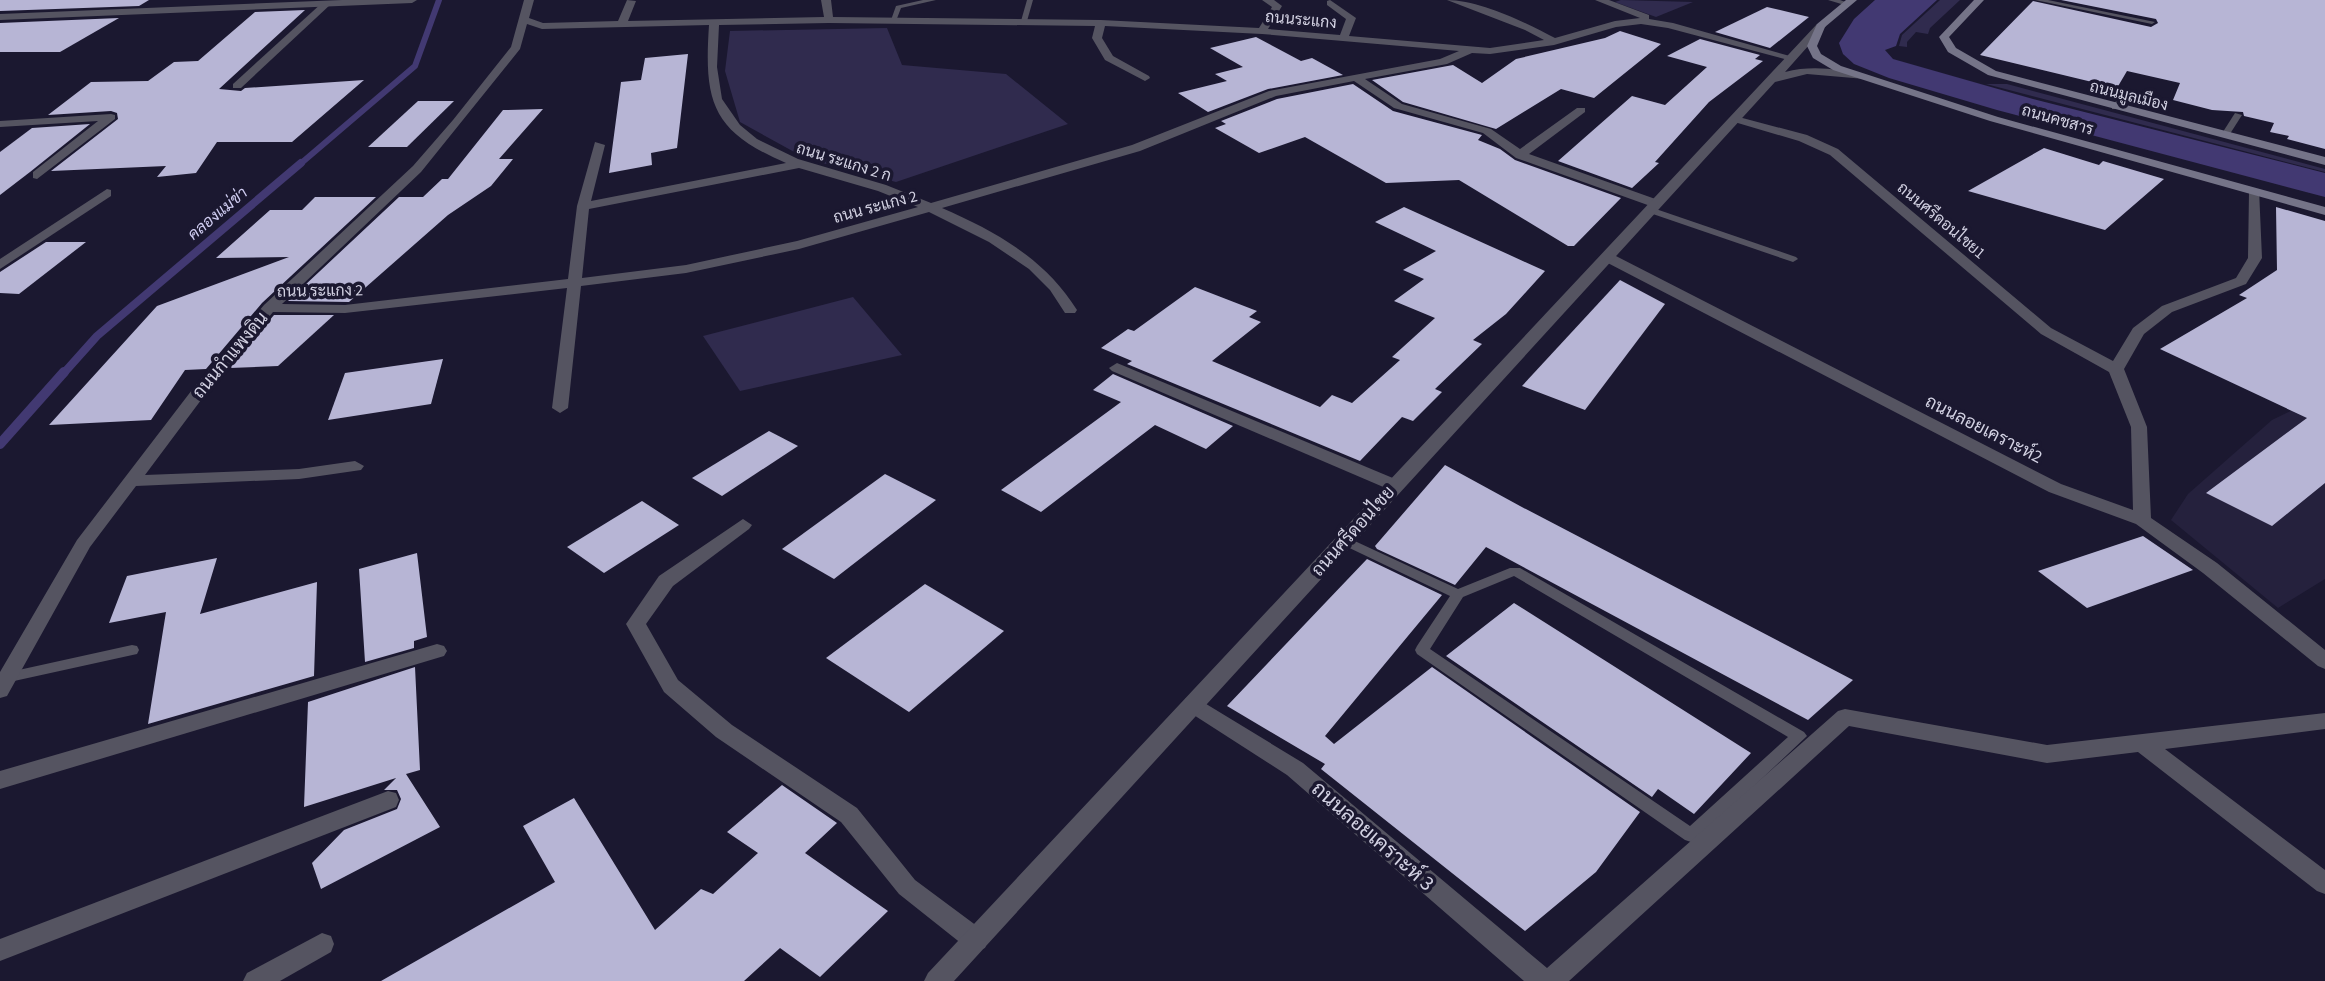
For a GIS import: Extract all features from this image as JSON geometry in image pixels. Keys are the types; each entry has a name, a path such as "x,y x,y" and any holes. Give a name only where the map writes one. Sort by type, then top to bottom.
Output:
{"main road":[{"name":"ถนนมูลเมือง","path":"1979,0 1944,37 1952,50 1992,73 2325,161"},
{"path":"1821,26 1850,2"},
{"name":"ถนนคชสาร","path":"1821,26 1812,46 1817,56 1860,77 2006,122 2325,211"}],"street":[{"path":"0,17 274,3 326,4 412,0"},
{"path":"525,20 529,0"},
{"path":"826,0 829,20"},
{"path":"1262,31 1277,6 1267,0"},
{"path":"1452,0 1529,28 1554,41"},
{"path":"1600,0 1669,25"},
{"path":"621,25 631,1"},
{"path":"1330,3 1351,19 1343,39"},
{"path":"237,86 326,4"},
{"name":"ถนนระแกง","path":"525,20 542,26 829,20 1101,23 1262,31 1471,50 1510,50 1629,21 1669,25 1792,58"},
{"name":"ถนนกำแพงดิน","path":"3,684 83,544 201,388 269,308 417,170 516,47 525,20"},
{"path":"1101,23 1097,38 1108,58 1145,78"},
{"name":"ถนน ระแกง 2 ก","path":"714,24 712,83 719,106 746,139 796,165 883,188 933,208 1018,255 1050,280 1070,310"},
{"name":"ถนนศรีดอนไชย","path":"937,981 1821,26"},
{"name":"ถนน ระแกง 2","path":"269,308 384,305 686,269 799,245 1136,148 1273,93 1443,62 1471,50"},
{"name":"ถนนศรีดอนไชย","path":"1770,83 1786,74 1801,71 1820,70 1860,77"},
{"path":"1356,78 1398,106 1487,131 1520,155 1653,207"},
{"path":"1520,155 1581,110"},
{"path":"0,124 111,117 37,175"},
{"name":"ถนนศรีดอนไชย1","path":"1735,119 1803,138 1834,152 2046,331 2116,369"},
{"path":"560,408 583,206 599,145"},
{"path":"583,206 796,165"},
{"path":"2142,520 2139,427 2116,369 2138,331 2167,309 2241,281 2255,258 2255,192"},
{"path":"0,265 107,193"},
{"name":"ถนนลอยเคราะห์2","path":"1607,257 2056,488 2142,520 2210,568 2325,661"},
{"path":"1117,368 1394,485"},
{"path":"131,481 299,474 355,466"},
{"path":"743,525 666,581 636,624 671,686 724,731 849,815 906,887 976,940"},
{"path":"0,780 437,651"},
{"name":"ถนนลอยเคราะห์ 3","path":"1193,705 1295,769 1543,981"},
{"path":"1550,981 1845,717 2047,754 2325,721"},
{"path":"2143,743 2325,884"},
{"path":"0,950 388,800"},
{"path":"256,981 322,944"}],"lane":[{"path":"894,20 898,7 933,0"},
{"path":"1024,21 1030,0"},
{"path":"1831,0 1850,2"},
{"path":"2038,0 2152,22"},
{"path":"2115,107 2127,96"},
{"path":"2225,135 2238,115"},
{"path":"1653,207 1793,259"},
{"path":"1345,540 1458,594 1515,571 1799,736 1691,835 1422,650 1458,594"},
{"path":"3,684 132,650"}],"shaded area":[{"path":"1875,0 1937,0 1900,34 1896,46 1885,50 1893,59 2033,99 2325,173 2325,197 1997,110 1889,78 1854,64 1843,54 1839,43 1854,19"},
{"path":"1940,0 1960,0 1930,28 1928,34 1916,32 1907,42 1907,47 1899,46 1902,35"},
{"path":"1615,2 1693,2 1656,17"},
{"path":"887,28 902,65 1006,74 1068,124 896,182 807,159 740,122 725,71 730,31"},
{"path":"1986,84 2007,84 2325,169 2325,172"},
{"path":"853,297 902,355 740,391 703,336"},
{"path":"2325,394 2325,579 2278,608 2171,520 2188,494 2272,420"}],"building":[{"path":"0,0 149,0 139,6 0,11"},
{"path":"2061,0 2325,0 2325,149 2270,132 2274,123 2244,116 2243,112 2212,110 2173,100 2180,83 2127,71 2117,88 1980,55 2033,1 2151,27 2158,23 2156,19"},
{"path":"1767,7 1809,17 1770,48 1715,32"},
{"path":"305,10 219,89 241,91 245,88 364,80 292,142 217,142 196,173 157,177 166,166 51,171 118,119 117,113 111,111 48,115 91,82 148,81 174,62 198,61 255,12"},
{"path":"119,18 60,52 0,52 0,23"},
{"path":"1620,31 1661,44 1594,98 1561,89 1496,129 1403,102 1372,80 1453,65 1482,83 1516,59 1605,38"},
{"path":"1256,37 1301,61 1312,58 1343,75 1268,89 1208,112 1178,93 1227,81 1215,74 1243,67 1210,48"},
{"path":"1700,39 1760,55 1755,59 1763,61 1709,102 1655,162 1659,163 1632,188 1558,161 1632,96 1665,105 1707,67 1667,56"},
{"path":"688,54 677,148 651,153 652,165 609,173 621,82 641,80 645,58"},
{"path":"1353,84 1393,111 1482,135 1478,140 1500,149 1515,160 1621,198 1574,246 1568,246 1459,180 1386,183 1305,137 1259,153 1215,128 1226,124 1221,121 1277,99"},
{"path":"418,101 454,101 407,147 368,147"},
{"path":"543,109 499,159 513,159 491,186 448,215 349,302 288,301 399,197 423,197 442,179 448,179 503,110"},
{"path":"90,124 0,195 0,152 32,128"},
{"path":"2044,148 2099,165 2103,161 2164,179 2105,230 1968,191"},
{"path":"315,197 376,197 262,303 206,369 185,370 151,420 49,425 157,306 289,257 216,258 270,210 302,210"},
{"path":"1404,207 1545,271 1506,314 1473,340 1482,344 1435,389 1442,392 1413,421 1402,417 1360,461 1127,364 1132,361 1101,348 1128,329 1134,331 1195,287 1257,311 1249,317 1261,322 1212,361 1320,407 1332,395 1352,403 1400,360 1392,357 1435,318 1394,301 1424,279 1403,270 1436,251 1375,222"},
{"path":"2276,207 2325,221 2325,483 2272,526 2206,493 2307,418 2160,349 2247,298 2239,295 2277,270"},
{"path":"46,242 86,242 19,294 0,293 0,272"},
{"path":"1620,280 1665,304 1585,410 1522,386"},
{"path":"274,315 334,315 278,366 230,368"},
{"path":"443,359 431,404 328,420 345,373"},
{"path":"1113,374 1233,426 1206,449 1155,425 1041,512 1001,490 1121,402 1093,390"},
{"path":"769,431 798,446 722,496 692,478"},
{"path":"1445,465 1853,680 1808,720 1486,547 1455,585 1377,549 1375,546"},
{"path":"885,474 936,500 834,579 782,549"},
{"path":"642,501 679,525 604,573 567,547"},
{"path":"2143,536 2193,570 2087,608 2038,571"},
{"path":"417,553 427,637 414,641 414,648 365,662 359,569"},
{"path":"217,558 200,614 317,582 314,676 148,724 166,612 109,623 127,576"},
{"path":"1367,559 1442,595 1325,736 1334,744 1432,667 1640,812 1596,872 1525,931 1321,769 1325,764 1227,706"},
{"path":"925,584 1004,631 909,712 826,658"},
{"path":"1514,603 1751,753 1694,814 1658,789 1652,797 1446,656"},
{"path":"415,667 420,770 406,774 440,827 321,889 312,863 344,830 397,809 401,799 397,790 384,790 396,778 304,807 308,702"},
{"path":"782,785 837,823 805,853 888,911 820,977 780,948 744,981 381,981 555,882 523,826 574,798 655,930 701,889 713,894 758,853 727,832"}],"waterway":[{"name":"คลองแม่ข่า","path":"299,165 415,66 439,0"},
{"name":"คลองแม่ข่า","path":"63,374 97,336 301,163"},
{"name":"คลองแม่ข่า","path":"0,444 64,372"}]}
